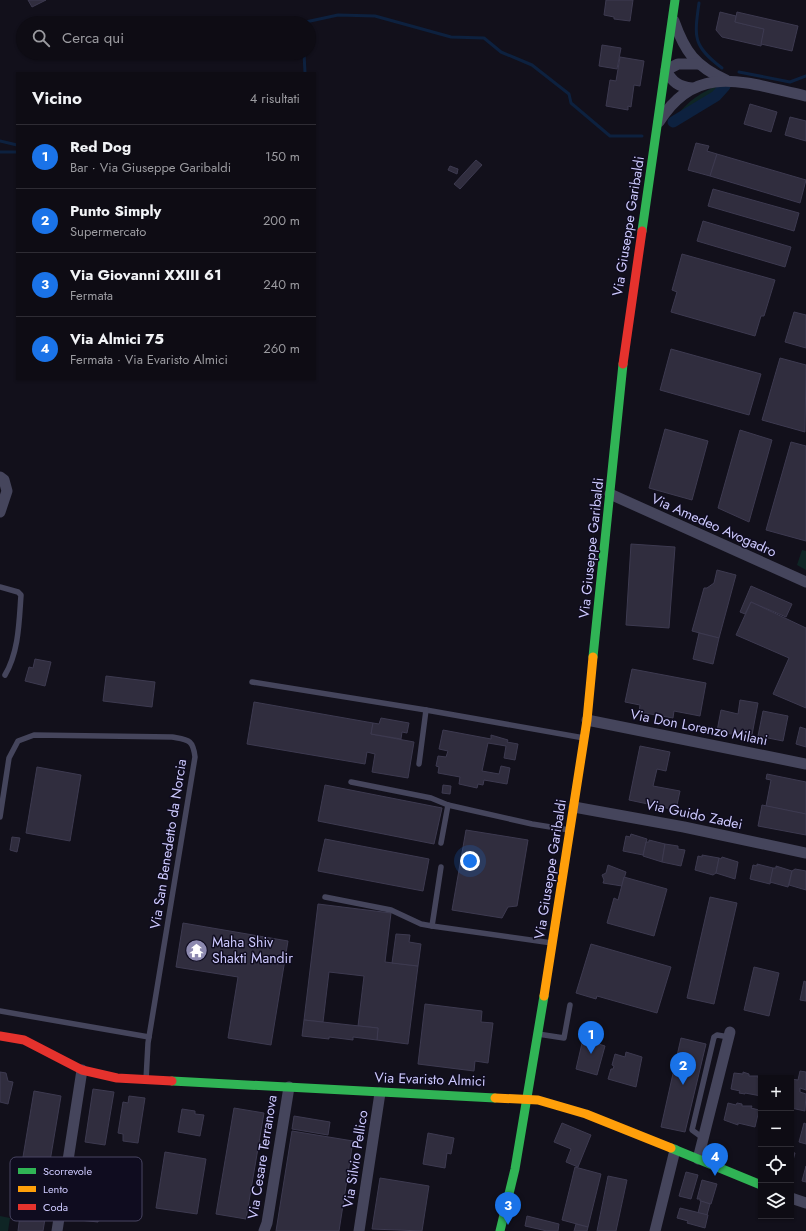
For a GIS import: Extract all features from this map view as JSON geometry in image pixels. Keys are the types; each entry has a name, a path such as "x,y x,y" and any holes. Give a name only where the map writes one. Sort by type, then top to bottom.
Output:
{"street":[{"name":"Via Giuseppe Garibaldi","path":"500,1231 515,1169 538,1034 571,831 587,720 625,345 674,20 675,0"},
{"path":"674,20 684,44 698,64 728,81"},
{"path":"698,64 678,64 666,70 673,82 685,88 692,88 710,82 728,81 806,96"},
{"path":"658,124 672,104 692,88"},
{"path":"0,477 4,480 7,491 0,512"},
{"name":"Via Amedeo Avogadro","path":"610,494 806,582"},
{"name":"Via Don Lorenzo Milani","path":"587,720 806,764"},
{"name":"Via Guido Zadei","path":"574,807 684,827 806,853"},
{"path":"698,1159 730,1034"},
{"name":"Via Evaristo Almici","path":"0,1036 24,1040 82,1070 104,1076 146,1080 527,1098 579,1111 758,1184"},
{"path":"68,1157 82,1070"},
{"name":"Via Cesare Terranova","path":"264,1231 267,1223 289,1087"},
{"name":"Via Silvio Pellico","path":"359,1231 380,1092"},
{"path":"655,1231 675,1150"},
{"path":"57,1231 59,1221"}],"lane":[{"path":"0,587 18,592 21,595 16,647 10,667 5,675"},
{"path":"252,682 426,710 584,738"},
{"path":"419,764 426,710"},
{"name":"Via San Benedetto da Norcia","path":"0,817 9,758 18,741 34,735 172,737 185,739 191,742 194,746 195,756 149,1036 146,1080"},
{"path":"351,782 431,798 448,805 532,824 571,831"},
{"path":"441,843 448,805"},
{"path":"432,926 441,867"},
{"path":"324,897 391,910 421,924 553,943"},
{"path":"538,1034 564,1038 570,1005"},
{"path":"0,1011 149,1036"}],"green space":[{"path":"723,84 712,95 674,119 684,107 696,97"},
{"path":"802,550 806,551 806,570 797,565"},
{"path":"0,1216 10,1218 8,1231 0,1231"}],"building":[{"path":"28,0 46,0 32,7"},
{"path":"606,0 633,0 630,21 614,19 614,17 604,15"},
{"path":"720,12 736,16 735,22 764,29 761,46 722,37 716,30"},
{"path":"737,12 798,26 792,51 761,44 764,29 735,22"},
{"path":"602,45 621,48 617,69 599,66"},
{"path":"620,57 644,61 640,86 634,85 631,107 628,106 628,110 606,106 610,80 616,81"},
{"path":"750,104 777,112 771,132 744,124"},
{"path":"790,117 806,121 806,141 785,135"},
{"path":"696,143 709,146 707,151 717,154 710,176 688,170"},
{"path":"717,154 806,180 800,203 710,176"},
{"path":"476,160 482,165 460,189 454,184"},
{"path":"450,166 458,169 457,174 448,170"},
{"path":"713,189 799,213 794,231 708,206"},
{"path":"703,221 791,247 785,267 697,241"},
{"path":"682,254 775,280 764,316 761,316 755,336 671,312 677,292 672,290"},
{"path":"794,312 806,315 806,348 785,342"},
{"path":"671,349 761,374 749,415 660,390"},
{"path":"780,358 806,365 805,432 762,420"},
{"path":"665,429 708,441 692,500 649,488"},
{"path":"740,430 772,440 749,522 718,508"},
{"path":"791,442 806,446 806,541 766,530"},
{"path":"631,544 675,547 669,628 626,625"},
{"path":"717,570 736,575 719,638 692,631 704,588 707,588 714,583"},
{"path":"751,586 792,604 786,617 751,602 745,614 740,612"},
{"path":"751,602 806,628 806,708 773,694 789,658 736,635"},
{"path":"699,633 719,638 713,664 693,659"},
{"path":"35,659 51,662 45,686 25,681 29,667 33,668"},
{"path":"632,669 706,683 700,716 674,711 673,718 639,712 640,705 625,702"},
{"path":"106,676 155,682 152,707 103,701"},
{"path":"740,700 758,703 752,735 737,732 736,735 717,731 721,710 738,714"},
{"path":"254,702 373,723 371,734 414,742 408,778 372,772 375,754 367,752 365,764 247,744"},
{"path":"763,711 788,716 783,741 758,736"},
{"path":"381,718 409,723 407,733 402,732 401,739 371,734 373,723 379,724"},
{"path":"800,727 806,729 806,747 796,744"},
{"path":"443,730 491,739 491,735 508,740 507,742 518,744 515,760 504,758 506,746 488,743 482,771 499,774 501,766 510,768 507,784 484,780 483,785 478,784 477,788 459,784 460,777 438,773 439,767 436,766 438,756 446,757 448,751 439,749"},
{"path":"640,746 670,752 666,771 657,769 653,786 680,791 676,810 629,800"},
{"path":"37,767 81,775 70,841 26,833"},
{"path":"767,774 806,782 806,814 766,806 771,780 766,779"},
{"path":"325,785 442,808 434,844 318,821"},
{"path":"443,785 451,786 450,794 442,793"},
{"path":"762,805 806,814 806,835 758,826"},
{"path":"466,830 528,840 517,906 508,907 502,918 452,910"},
{"path":"631,834 647,839 643,855 623,851 626,836 630,837"},
{"path":"12,837 20,838 17,852 10,850"},
{"path":"325,839 429,859 423,891 318,871"},
{"path":"649,840 665,844 662,862 643,856 646,842 649,842"},
{"path":"665,844 678,846 678,849 685,850 681,866 662,862"},
{"path":"702,855 719,858 716,873 713,875 695,870 698,856 702,857"},
{"path":"722,857 738,862 735,879 716,873 719,858 721,859"},
{"path":"757,864 773,868 770,884 750,879 753,865 757,866"},
{"path":"608,865 626,872 622,886 603,883 604,880 602,875 606,873"},
{"path":"776,866 792,871 788,887 770,882 773,868 776,868"},
{"path":"795,869 806,871 806,890 789,885 792,871"},
{"path":"624,877 667,889 654,936 607,923 614,898 618,900"},
{"path":"710,897 737,903 714,1004 687,998"},
{"path":"318,904 391,913 385,962 418,966 408,1044 377,1040 378,1028 358,1026 364,976 329,972 323,1022 304,1020"},
{"path":"183,923 288,941 271,1045 228,1038 238,977 176,967"},
{"path":"396,934 410,935 409,942 421,944 418,966 392,963"},
{"path":"591,944 671,967 657,1013 597,996 596,999 576,993"},
{"path":"754,967 779,973 769,1016 744,1010"},
{"path":"804,981 806,982 806,1001 800,1000"},
{"path":"425,1004 482,1011 481,1022 493,1023 488,1063 475,1061 474,1071 418,1064"},
{"path":"304,1020 378,1028 377,1040 353,1037 353,1040 302,1036"},
{"path":"681,1038 706,1044 685,1132 661,1127"},
{"path":"583,1039 605,1046 597,1075 576,1069"},
{"path":"626,1052 642,1057 636,1087 608,1079 611,1069 613,1069 614,1066 612,1065 615,1054 625,1057"},
{"path":"800,1071 806,1072 806,1090 800,1088 800,1092 806,1094 805,1111 794,1109 794,1079 798,1080"},
{"path":"0,1072 6,1073 8,1081 13,1082 8,1104 0,1102"},
{"path":"743,1072 749,1074 749,1076 758,1076 758,1095 739,1093 740,1091 731,1089 734,1073 743,1074"},
{"path":"93,1089 114,1092 105,1145 85,1142"},
{"path":"34,1091 61,1096 51,1157 23,1157"},
{"path":"129,1096 145,1098 138,1143 123,1141 123,1134 118,1133 123,1102 128,1103"},
{"path":"728,1103 736,1105 737,1103 742,1104 742,1106 752,1106 751,1108 758,1110 755,1127 738,1123 738,1125 724,1120"},
{"path":"234,1108 264,1113 246,1219 216,1214"},
{"path":"182,1109 195,1111 195,1114 204,1115 200,1136 178,1132"},
{"path":"294,1116 330,1122 328,1135 292,1129"},
{"path":"562,1123 591,1135 578,1167 566,1162 571,1149 554,1142"},
{"path":"804,1123 806,1124 806,1144 799,1142"},
{"path":"292,1131 353,1141 339,1231 276,1231"},
{"path":"428,1133 454,1138 451,1154 447,1153 445,1168 423,1164"},
{"path":"165,1152 206,1159 197,1214 156,1208"},
{"path":"806,1166 806,1182 802,1181"},
{"path":"575,1167 601,1174 588,1227 562,1220"},
{"path":"686,1172 698,1175 691,1199 679,1196"},
{"path":"608,1176 627,1180 616,1231 597,1231"},
{"path":"380,1178 429,1186 422,1231 372,1229"},
{"path":"702,1180 717,1184 711,1204 697,1199"},
{"path":"701,1201 710,1204 707,1215 698,1213"},
{"path":"680,1208 708,1215 705,1228 687,1223 688,1221 677,1218"},
{"path":"527,1216 559,1224 558,1231 547,1231 525,1226"},
{"path":"19,1221 45,1221 43,1231 18,1231"},
{"path":"576,1224 588,1227 587,1231 574,1231"}],"waterway":[{"path":"699,3 696,25 698,40 705,53 722,68"},
{"path":"316,20 338,15 375,16 451,37 484,38 501,52 532,65 569,94 571,103 610,136 642,136"},
{"path":"304,60 305,72"},
{"path":"739,72 790,82 806,76"},
{"path":"673,122 716,96 725,86"},
{"path":"0,141 16,145"},
{"path":"0,152 16,152"}],"traffic: fast":[{"path":"642,231 675,0"},
{"path":"593,657 623,364"},
{"path":"500,1231 515,1169 544,996"},
{"path":"172,1081 495,1098"},
{"path":"671,1148 758,1184"}],"traffic: slow":[{"path":"544,996 587,720 593,657"},
{"path":"495,1098 538,1100 586,1114 671,1148"}],"traffic: jam":[{"path":"623,364 642,231"},
{"path":"0,1036 24,1040 82,1070 117,1078 172,1081"}],"place":[{"name":"Maha Shiv Shakti Mandir","path":"197,950"},
{"name":"Red Dog","path":"591,1054"},
{"name":"Punto Simply","path":"683,1085"},
{"name":"Via Almici 75","path":"715,1176"},
{"name":"Via Giovanni XXIII 61","path":"508,1225"}]}
